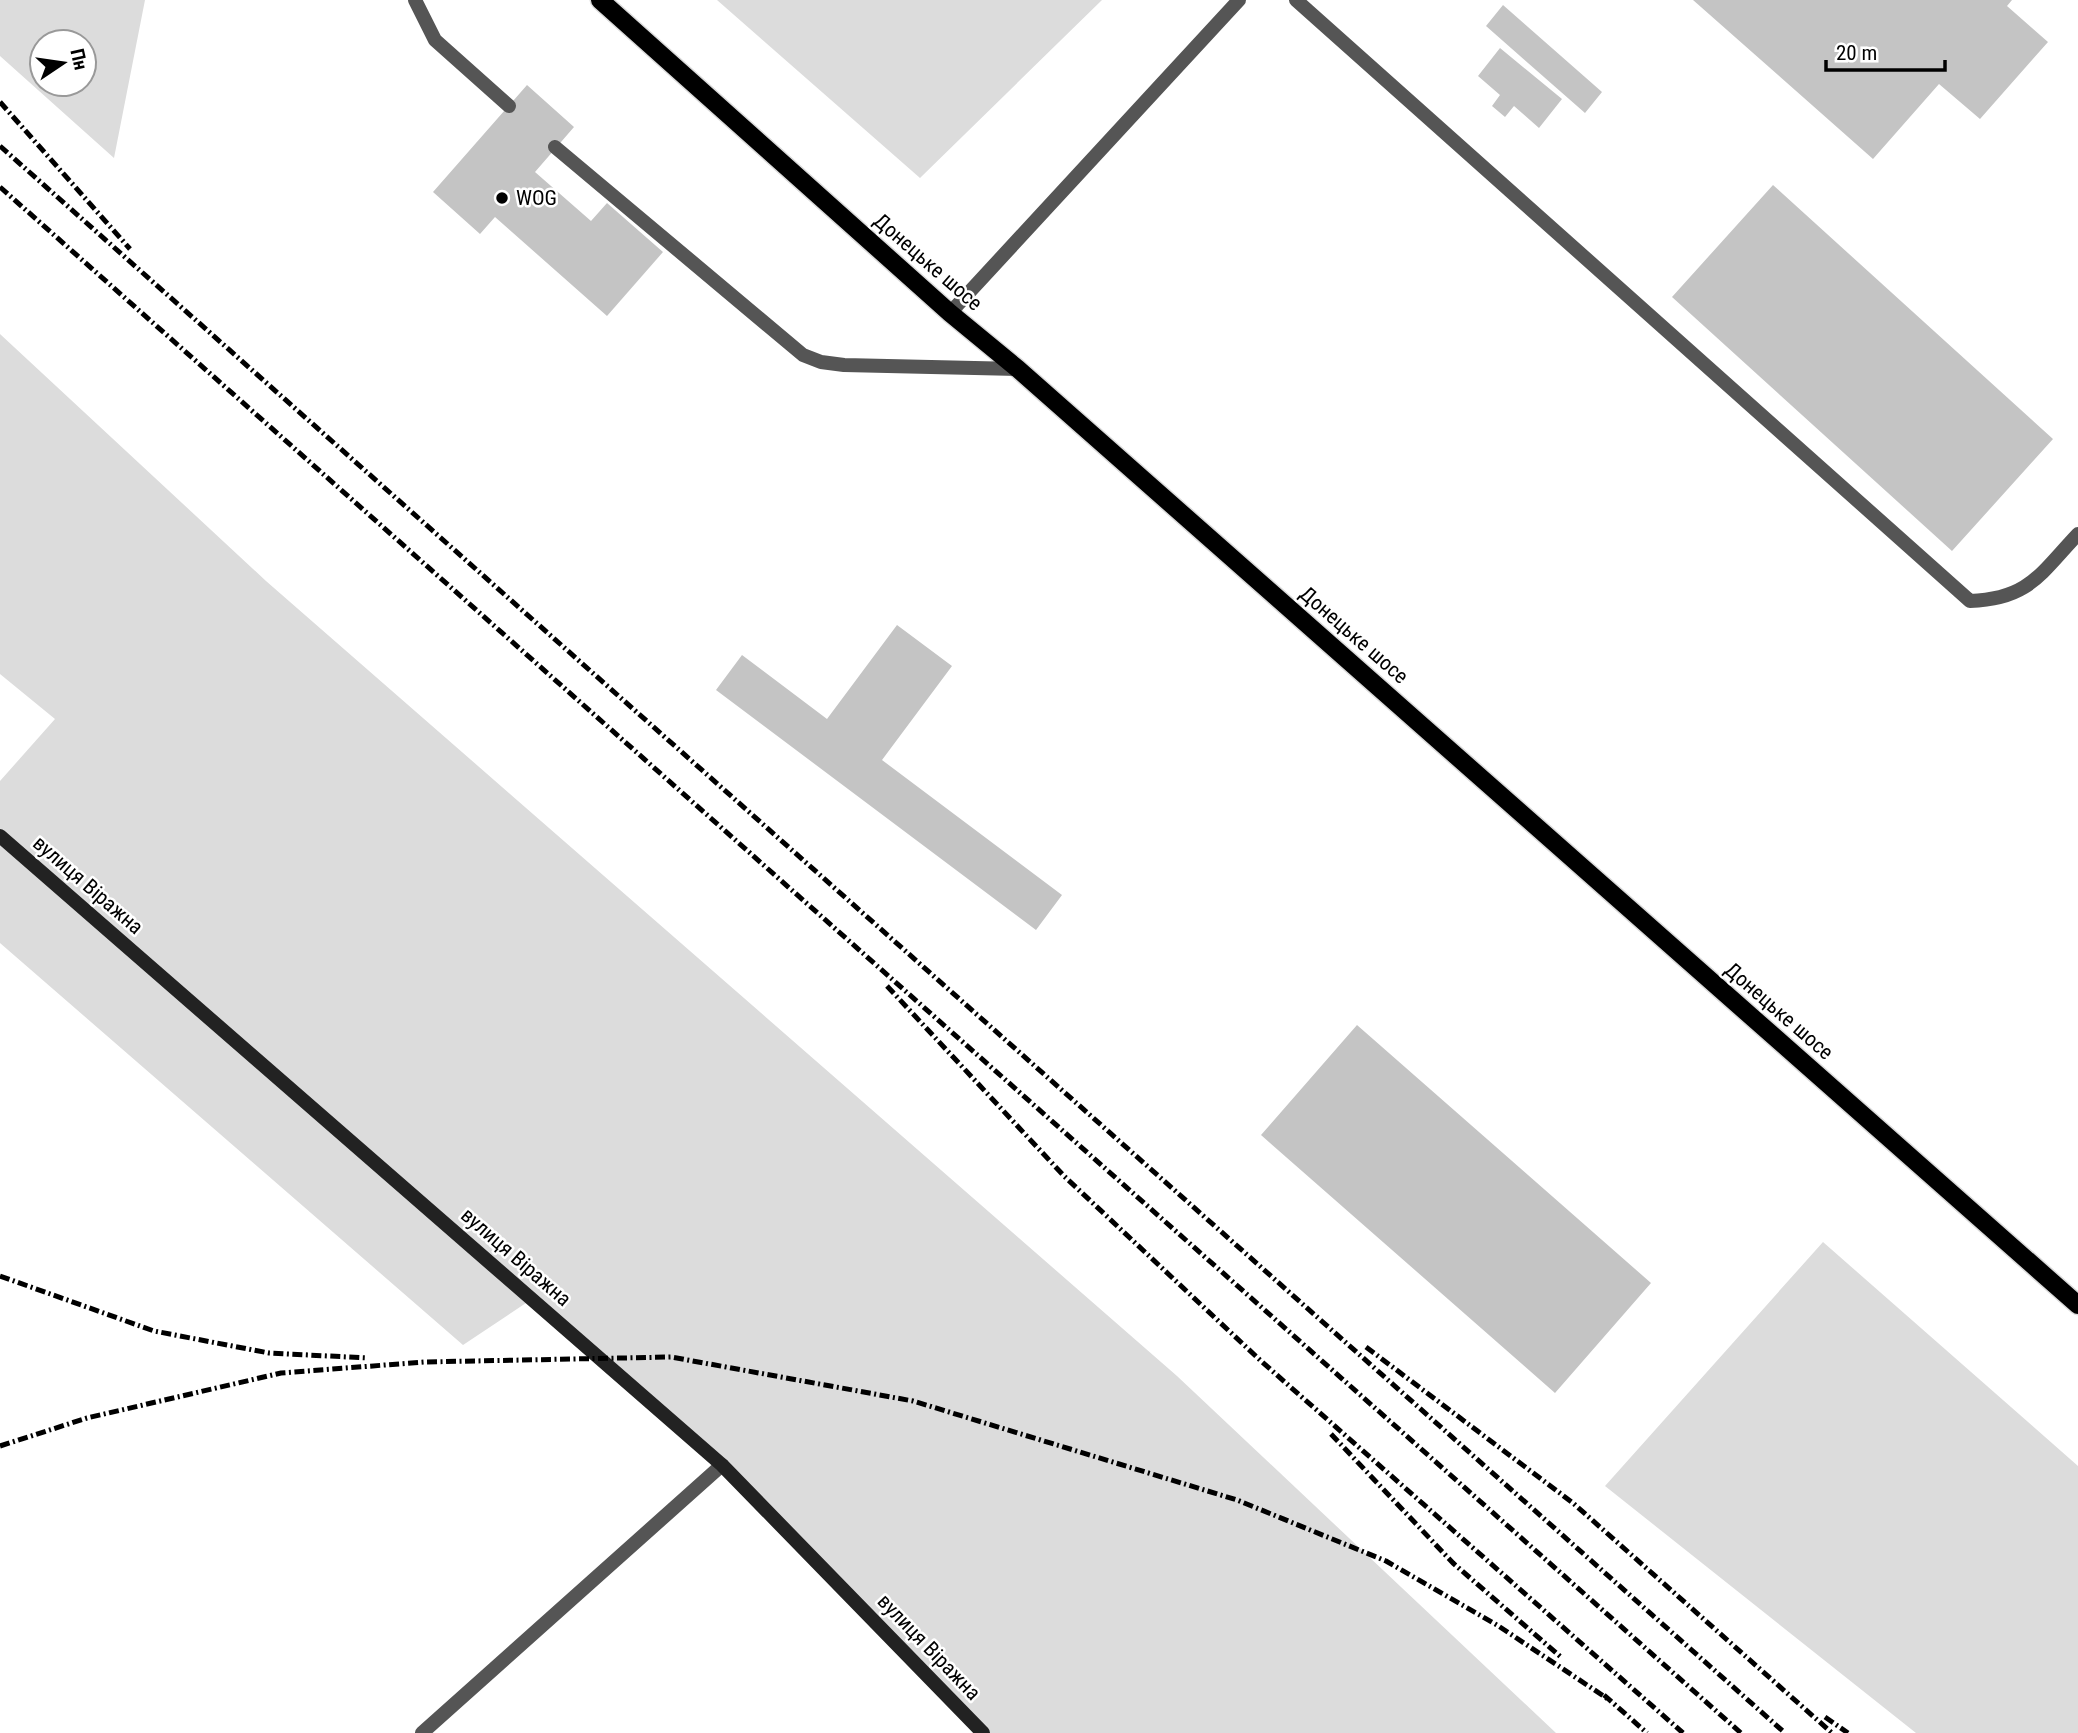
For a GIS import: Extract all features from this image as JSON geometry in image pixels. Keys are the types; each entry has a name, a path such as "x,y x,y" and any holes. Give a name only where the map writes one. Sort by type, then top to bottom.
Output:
{"main road":[{"name":"Донецьке шосе","path":"600,0 950,313 1018,369 2078,1306"},
{"name":"вулиця Віражна","path":"0,836 722,1465 983,1733"}],"lane":[{"path":"415,0 435,40 509,106"},
{"path":"950,313 1239,0"},
{"path":"1296,0 1970,601 2000,600 2025,589 2078,534"},
{"path":"555,147 803,355 821,362 844,365 1018,369"},
{"path":"422,1733 722,1465"}],"shaded area":[{"path":"0,0 145,0 114,158 47,98 98,98 98,28 28,28 28,81 0,56"},
{"path":"717,0 1102,0 920,178"},
{"path":"0,334 266,581 1177,1376 1556,1733 983,1733 722,1465 532,1299 463,1345 0,943 0,781 55,719 0,674"},
{"path":"1823,1242 2078,1466 2078,1733 1916,1733 1605,1486"}],"building":[{"path":"1693,0 2012,0 2007,6 2048,42 1980,119 1939,84 1873,159"},
{"path":"1503,5 1602,92 1585,113 1486,26"},
{"path":"1500,48 1562,99 1539,128 1514,106 1505,117 1492,106 1500,95 1478,76"},
{"name":"WOG","path":"527,85 574,127 535,172 591,221 607,203 663,252 607,316 495,217 480,234 433,192"},
{"path":"1773,185 2053,439 1952,551 1672,297"},
{"path":"897,625 952,666 882,760 1062,895 1036,930 716,690 742,655 827,719"},
{"path":"1357,1025 1651,1283 1555,1393 1261,1135"}],"railway":[{"path":"0,102 130,249"},
{"path":"0,146 1785,1733"},
{"path":"0,187 1741,1733"},
{"path":"887,986 1064,1176 1261,1361 1683,1733"},
{"path":"0,1276 154,1331 269,1353 368,1358"},
{"path":"1366,1347 1573,1503 1832,1733"},
{"path":"0,1446 87,1418 281,1373 424,1362 671,1357 913,1401 1237,1500 1386,1561 1497,1625 1611,1701"},
{"path":"1331,1434 1453,1563 1562,1658"},
{"path":"1604,1695 1647,1733"},
{"path":"1825,1717 1848,1733"}],"place":[{"name":"WOG","path":"502,198"}]}
